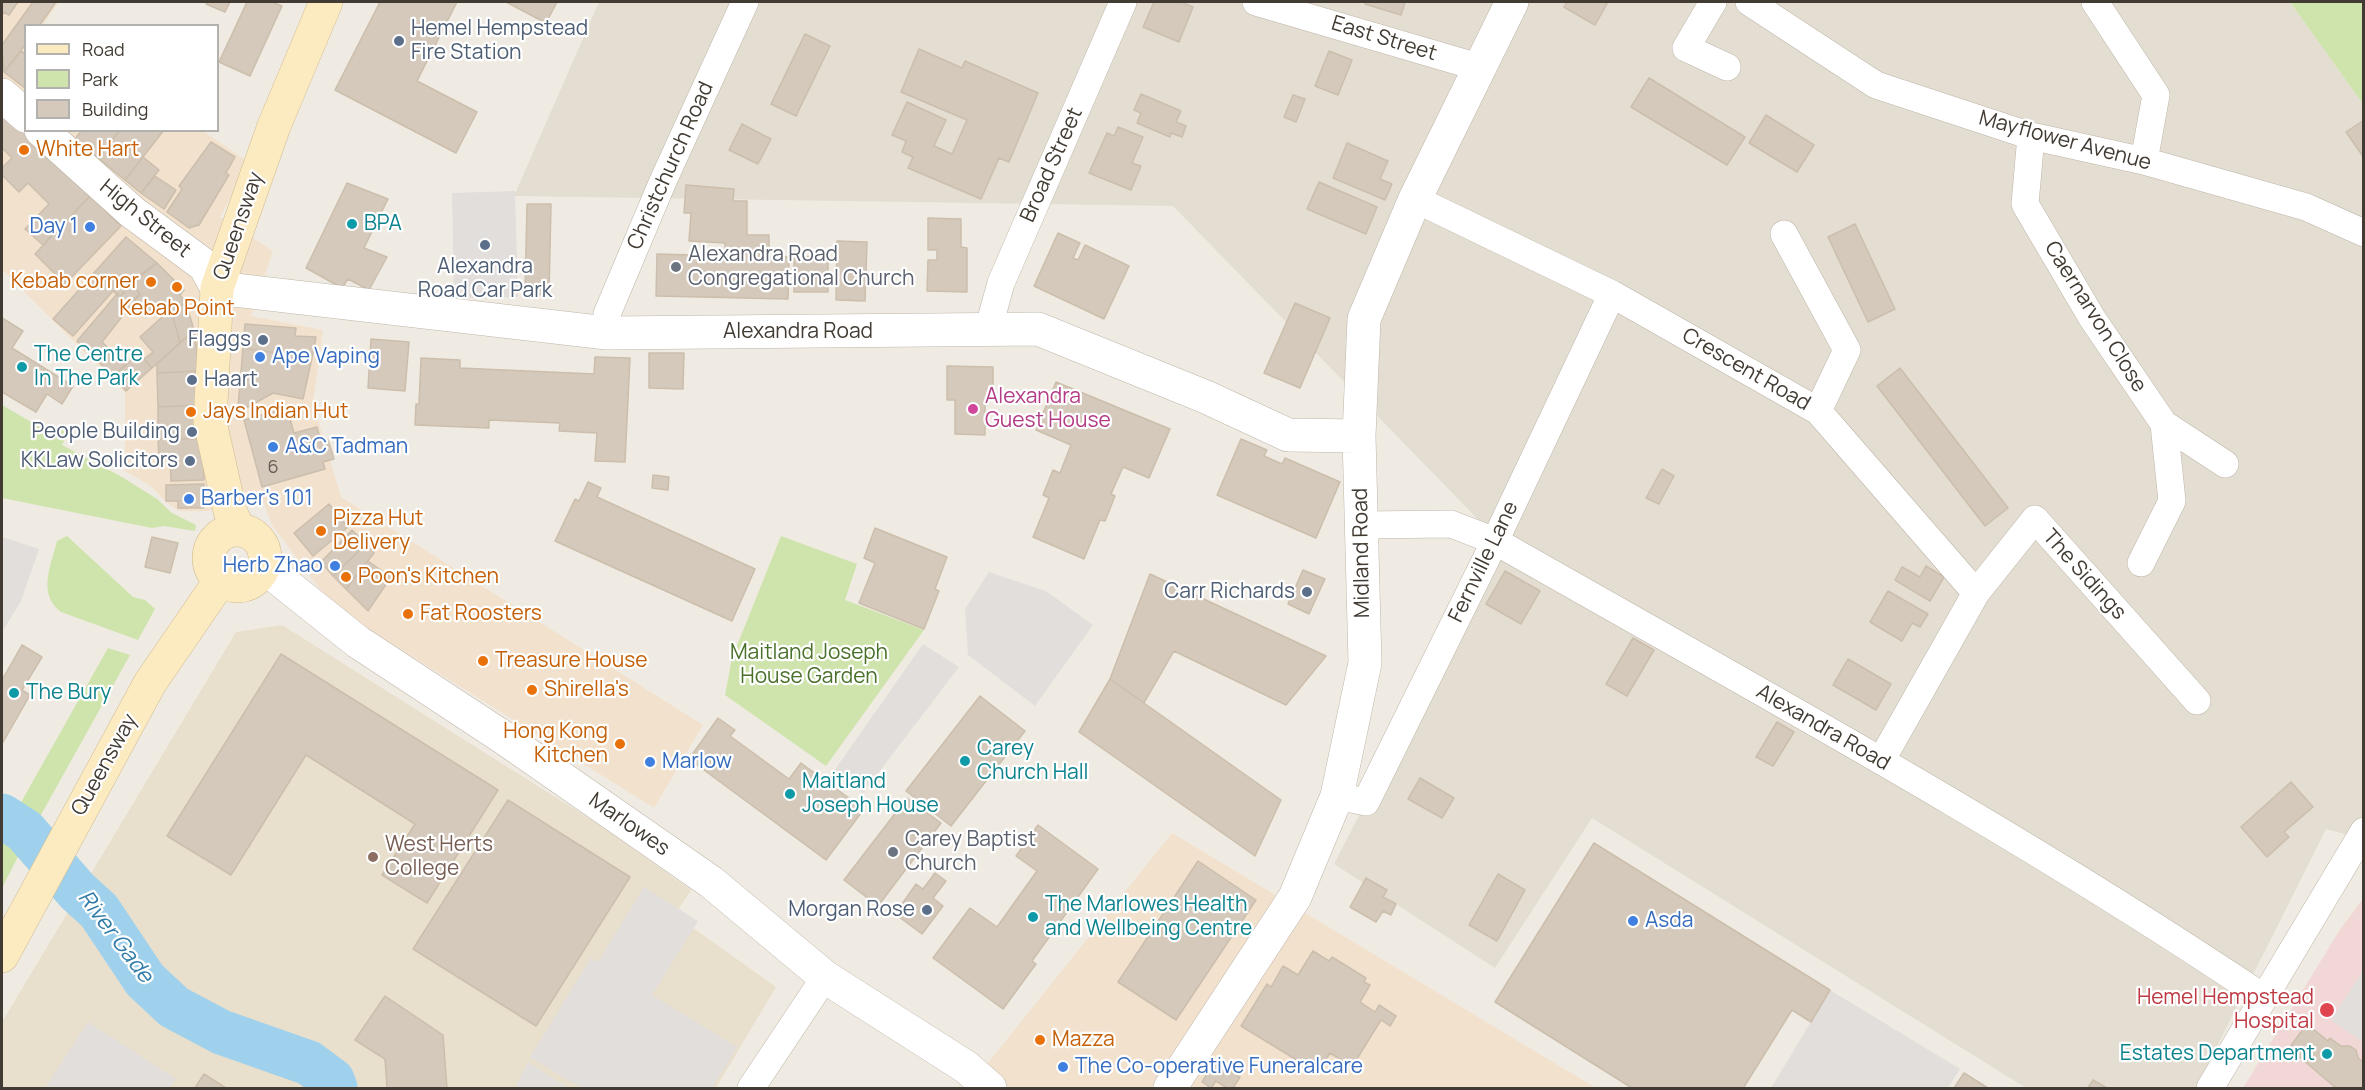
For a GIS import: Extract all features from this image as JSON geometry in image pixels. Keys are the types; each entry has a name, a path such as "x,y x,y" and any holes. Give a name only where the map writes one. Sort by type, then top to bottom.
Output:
{"main road":[{"name":"Queensway","path":"239,530 230,511 210,422 217,288 274,126 326,2"},
{"path":"239,530 247,532 260,543 264,550 264,567 255,579 242,586 226,585 219,581 209,562 210,548 225,532 239,530"},
{"name":"Queensway","path":"2,956 150,682 219,581"}],"street":[{"name":"Christchurch Road","path":"607,333 608,314 612,303 663,181 745,2"},
{"name":"Broad Street","path":"988,330 1001,283 1123,2"},
{"name":"East Street","path":"1256,2 1478,67"},
{"name":"Midland Road","path":"1170,1089 1295,897 1337,796 1365,663 1359,436 1364,319 1414,199 1512,2"},
{"path":"1713,2 1686,48 1727,67"},
{"name":"Mayflower Avenue","path":"1749,2 1876,85 2031,136 2144,161 2306,207 2364,233"},
{"path":"2095,2 2156,95 2144,161"},
{"path":"2,95 24,115"},
{"name":"High Street","path":"43,132 138,216 205,266 217,288"},
{"name":"Caernarvon Close","path":"2031,136 2025,204 2092,318 2164,424 2225,464"},
{"name":"Crescent Road","path":"1414,199 1612,294 1818,411 1976,593"},
{"path":"1784,234 1847,350 1818,411"},
{"name":"Alexandra Road","path":"217,288 607,333 1038,329 1206,397 1288,435 1359,436"},
{"name":"Fernville Lane","path":"1337,796 1366,802 1495,541 1612,294"},
{"path":"2141,562 2172,501 2164,424"},
{"name":"The Sidings","path":"1976,593 2035,519 2197,701"},
{"name":"Alexandra Road","path":"1361,525 1451,524 1495,541 1881,761 2161,929 2262,997"},
{"name":"Marlowes","path":"264,567 358,642 504,738 711,882 825,977 966,1067 990,1089"},
{"path":"1881,761 1976,593"},
{"path":"2210,1089 2262,997 2364,831"},
{"path":"751,1089 825,977"}],"shaded area":[{"path":"2,2 59,2 44,24 24,24 24,132 204,132 250,163 220,217 273,251 251,316 323,330 313,403 341,497 703,725 654,808 365,627 326,597 272,525 260,493 208,511 179,511 166,502 152,487 125,471 125,393 2,269"},
{"path":"599,2 2290,2 2363,104 2363,839 2326,829 2196,1088 2026,1088 1592,818 1495,968 1334,864 1500,542 1173,206 514,196"},
{"name":"Alexandra Road Car Park","path":"515,191 518,297 454,298 452,193"},
{"path":"2,537 39,549 21,601 4,629 2,628"},
{"path":"989,572 1046,591 1093,625 1035,706 968,655 965,609"},
{"name":"West Herts College","path":"282,625 598,824 691,890 675,915 776,987 716,1088 2,1088 2,1022 236,632"},
{"path":"923,644 959,667 863,793 834,771"},
{"path":"1172,833 1596,1088 990,1088 976,1078"},
{"path":"644,887 698,921 652,995 737,1047 712,1088 581,1088 530,1057 591,958 598,962"},
{"name":"Hemel Hempstead Hospital","path":"2363,899 2363,1088 2243,1088 2339,931"},
{"path":"2363,971 2363,1042 2331,1020"},
{"path":"1830,990 1960,1069 1948,1088 1771,1088"},
{"path":"88,1022 176,1079 170,1088 45,1088"},
{"path":"528,1062 568,1088 515,1088"}],"green space":[{"path":"2290,2 2363,2 2363,104"},
{"path":"2,405 57,437 63,428 69,431 62,445 122,477 157,499 172,513 196,525 195,531 164,526 152,528 2,498"},
{"path":"67,536 133,597 145,600 155,609 138,640 61,612 54,605 49,597 49,569 57,541"},
{"name":"Maitland Joseph House Garden","path":"781,536 857,564 845,600 924,630 826,766 725,695 732,658"},
{"path":"108,648 130,655 32,831 11,820"},
{"path":"2,837 23,847 2,888"}],"building":[{"path":"2,2 18,2 9,15 4,12 2,15"},
{"path":"33,2 56,2 40,24 24,24 24,47 4,72 2,45"},
{"path":"207,2 230,2 225,12 206,4"},
{"path":"247,2 272,2 282,6 250,76 219,62"},
{"name":"Hemel Hempstead Fire Station","path":"380,2 457,2 417,81 477,112 456,153 335,90"},
{"path":"506,2 557,2 546,23"},
{"path":"1154,2 1181,2 1193,7 1179,42 1143,27"},
{"path":"1366,2 1405,2 1401,15 1365,4"},
{"path":"1567,2 1608,2 1595,25 1564,7"},
{"path":"805,34 830,46 796,116 771,104"},
{"path":"919,49 962,68 965,61 1038,93 1009,162 999,158 981,199 908,168 913,157 902,152 906,141 892,135 907,102 946,120 934,146 952,154 967,120 901,92"},
{"path":"21,51 24,53 24,87 4,72"},
{"path":"1329,51 1352,60 1338,95 1315,86"},
{"path":"1649,78 1745,137 1727,165 1631,107"},
{"path":"1141,94 1181,111 1176,122 1186,126 1182,137 1171,133 1170,137 1137,123 1141,113 1134,110"},
{"path":"1293,95 1305,99 1296,122 1284,117"},
{"path":"2,104 24,125 24,132 31,132 34,135 28,141 90,196 43,245 25,229 49,204 28,183 19,192 2,175 2,168 12,158 2,148"},
{"path":"1766,115 1814,145 1797,172 1749,143"},
{"path":"2364,120 2364,154 2362,155 2346,132"},
{"path":"742,124 771,139 758,164 729,150"},
{"path":"1118,127 1143,137 1132,163 1141,166 1131,190 1089,173 1107,133 1114,136"},
{"path":"80,132 118,132 98,158 75,139"},
{"path":"118,132 162,132 125,180 98,158"},
{"path":"211,142 235,157 226,173 229,175 199,225 189,228 167,212 182,189 179,186"},
{"path":"1347,143 1388,161 1380,179 1392,184 1385,200 1333,178"},
{"path":"143,157 159,170 141,193 125,180"},
{"path":"155,176 176,190 164,209 141,193"},
{"path":"1319,182 1377,207 1366,234 1307,209"},
{"name":"BPA","path":"347,183 388,199 364,248 387,257 369,290 348,279 342,288 306,268"},
{"path":"686,185 734,189 733,201 747,201 747,235 769,235 769,256 789,257 788,299 656,296 657,254 725,256 725,243 689,241 691,213 684,213"},
{"path":"90,196 121,226 65,284 35,254"},
{"path":"527,204 551,204 549,295 525,294"},
{"path":"928,218 961,219 961,247 967,248 967,292 927,291 928,260 937,260 937,250 928,250"},
{"path":"1855,224 1895,309 1868,322 1828,237"},
{"path":"1058,233 1080,243 1073,258 1078,260 1085,245 1129,266 1104,319 1034,286"},
{"path":"126,237 157,263 136,278 120,297 113,291 73,336 53,319"},
{"path":"837,241 867,242 865,301 836,300"},
{"path":"828,256 828,292 794,292 794,257"},
{"path":"157,263 184,290 180,295 186,303 171,309 165,302 146,317 134,299 140,294 131,284"},
{"path":"131,284 140,294 102,342 126,365 113,376 77,341 117,294 120,297"},
{"path":"186,303 194,330 180,343 171,309"},
{"path":"1295,303 1330,318 1300,388 1264,373"},
{"path":"171,309 180,343 152,368 144,359 153,352 140,337"},
{"name":"The Centre In The Park","path":"2,318 23,331 12,348 73,386 62,404 47,394 36,412 2,392"},
{"path":"245,324 296,328 295,336 316,337 312,358 243,348"},
{"path":"194,330 200,371 157,373 157,364"},
{"path":"371,339 409,342 405,391 368,388"},
{"path":"243,348 312,358 303,399 273,393 248,407 238,408"},
{"path":"139,353 152,368 126,391 113,376"},
{"path":"649,353 684,353 683,389 649,388"},
{"path":"595,357 630,358 625,462 595,461 597,433 559,431 560,423 489,420 489,428 415,425 416,404 419,404 421,358 460,360 460,368 594,374"},
{"path":"947,366 993,367 993,400 985,400 985,435 955,434 955,400 947,400"},
{"path":"1900,368 2008,508 1985,526 1877,386"},
{"path":"200,371 201,405 158,407 157,373"},
{"path":"1056,382 1170,429 1149,478 1123,467 1111,494 1115,496 1105,521 1100,520 1084,559 1033,537 1049,498 1043,495 1053,470 1060,473 1071,445 1036,430"},
{"path":"201,405 203,439 158,439 158,407"},
{"path":"287,408 294,433 317,427 321,442 328,440 334,459 323,462 325,469 262,487 244,420"},
{"path":"158,439 203,439 204,480 171,481 170,459 159,459"},
{"path":"1241,439 1267,450 1264,456 1282,464 1285,458 1340,482 1316,538 1217,495"},
{"path":"1662,469 1674,476 1659,504 1646,498"},
{"path":"653,475 669,477 668,490 652,488"},
{"path":"588,482 601,488 597,497 755,569 732,621 555,541 575,499 579,501"},
{"path":"204,484 204,508 178,508 178,501 166,501 166,485"},
{"path":"329,504 348,527 313,556 294,533"},
{"path":"875,528 947,557 935,589 939,591 924,629 859,603 875,563 864,558"},
{"path":"352,530 366,544 333,576 321,562"},
{"path":"152,537 178,543 170,573 145,567"},
{"path":"366,544 374,553 346,589 333,576"},
{"path":"368,561 391,577 368,611 346,589"},
{"path":"1926,566 1944,577 1930,601 1895,580 1902,567 1920,577"},
{"path":"1303,570 1325,579 1309,614 1288,604"},
{"path":"1505,571 1540,591 1521,624 1486,604"},
{"path":"1150,574 1326,656 1286,705 1174,651 1144,703 1110,679"},
{"path":"1888,591 1928,614 1920,627 1912,623 1902,641 1870,622"},
{"path":"1633,638 1654,650 1627,696 1606,684"},
{"name":"The Bury","path":"22,645 42,657 22,690 30,695 2,744 2,680"},
{"path":"281,654 498,790 427,903 382,875 415,824 306,755 231,875 167,836"},
{"path":"1848,659 1891,684 1876,710 1833,685"},
{"path":"1110,679 1281,800 1255,856 1079,732"},
{"name":"Carey Church Hall","path":"980,696 1025,731 951,826 906,791"},
{"name":"Maitland Joseph House","path":"718,718 735,730 730,736 789,779 801,763 864,809 826,860 689,759"},
{"path":"1777,722 1794,732 1773,766 1756,757"},
{"path":"1420,778 1454,798 1442,818 1408,799"},
{"path":"2291,782 2313,807 2284,832 2289,837 2267,857 2241,827"},
{"name":"Carey Baptist Church","path":"907,798 941,823 878,906 844,880"},
{"path":"508,800 630,877 536,1026 413,949"},
{"name":"The Marlowes Health and Wellbeing Centre","path":"1038,825 1098,869 1032,961 1036,964 1003,1009 933,958 970,908 997,927 1037,871 1016,856"},
{"name":"Asda","path":"1594,843 1830,990 1811,1022 1792,1010 1744,1087 1746,1088 1632,1088 1495,1002"},
{"path":"1198,861 1256,900 1176,1020 1118,982"},
{"path":"935,873 946,881 933,898 943,906 922,934 895,914 916,884 923,889"},
{"path":"1498,874 1525,890 1497,941 1469,925"},
{"path":"1366,878 1387,890 1383,897 1396,904 1391,915 1383,911 1376,922 1350,907"},
{"path":"1313,951 1329,961 1332,957 1366,978 1364,982 1370,985 1360,1002 1375,1012 1379,1005 1396,1016 1390,1026 1381,1020 1352,1067 1330,1053 1318,1073 1241,1026 1267,984 1271,987 1283,966 1298,975"},
{"path":"385,996 443,1035 447,1088 387,1088 385,1059 355,1040"},
{"name":"Estates Department","path":"2307,1024 2328,1041 2330,1038 2341,1046 2350,1046 2356,1050 2358,1058 2364,1063 2364,1088 2336,1088 2289,1048"},
{"path":"1215,1061 1240,1077 1233,1088 1227,1088 1216,1081 1211,1088 1202,1082"},
{"path":"1964,1073 1988,1088 1954,1088"},
{"path":"204,1074 226,1088 195,1088"},
{"path":"2093,1080 2107,1088 2088,1088"}],"waterway":[{"name":"River Gade","path":"2,816 25,831 77,891 99,911 145,980 174,1007 221,1032 309,1063 332,1080 335,1088"}],"place":[{"name":"Hemel Hempstead Fire Station","path":"399,41"},
{"name":"White Hart","path":"24,150"},
{"name":"BPA","path":"352,224"},
{"name":"Day 1","path":"90,227"},
{"name":"Alexandra Road Car Park","path":"485,245"},
{"name":"Alexandra Road Congregational Church","path":"676,267"},
{"name":"Kebab corner","path":"151,282"},
{"name":"Kebab Point","path":"177,287"},
{"name":"Flaggs","path":"263,340"},
{"name":"Ape Vaping","path":"260,357"},
{"name":"The Centre In The Park","path":"22,367"},
{"name":"Haart","path":"192,380"},
{"name":"Alexandra Guest House","path":"973,409"},
{"name":"Jays Indian Hut","path":"191,412"},
{"name":"People Building","path":"192,432"},
{"name":"A&C Tadman","path":"273,447"},
{"name":"KKLaw Solicitors","path":"190,461"},
{"name":"Barber's 101","path":"189,499"},
{"name":"Pizza Hut Delivery","path":"321,531"},
{"name":"Herb Zhao","path":"335,566"},
{"name":"Poon's Kitchen","path":"346,577"},
{"name":"Carr Richards","path":"1307,592"},
{"name":"Fat Roosters","path":"408,614"},
{"name":"Treasure House","path":"483,661"},
{"name":"Shirella's","path":"532,690"},
{"name":"The Bury","path":"14,693"},
{"name":"Hong Kong Kitchen","path":"620,744"},
{"name":"Carey Church Hall","path":"965,761"},
{"name":"Marlow","path":"650,762"},
{"name":"Maitland Joseph House","path":"790,794"},
{"name":"Carey Baptist Church","path":"893,852"},
{"name":"West Herts College","path":"373,857"},
{"name":"Morgan Rose","path":"927,910"},
{"name":"The Marlowes Health and Wellbeing Centre","path":"1033,917"},
{"name":"Asda","path":"1633,921"},
{"name":"Hemel Hempstead Hospital","path":"2327,1010"},
{"name":"Mazza","path":"1040,1040"},
{"name":"Estates Department","path":"2327,1054"},
{"name":"The Co-operative Funeralcare","path":"1063,1067"}]}
